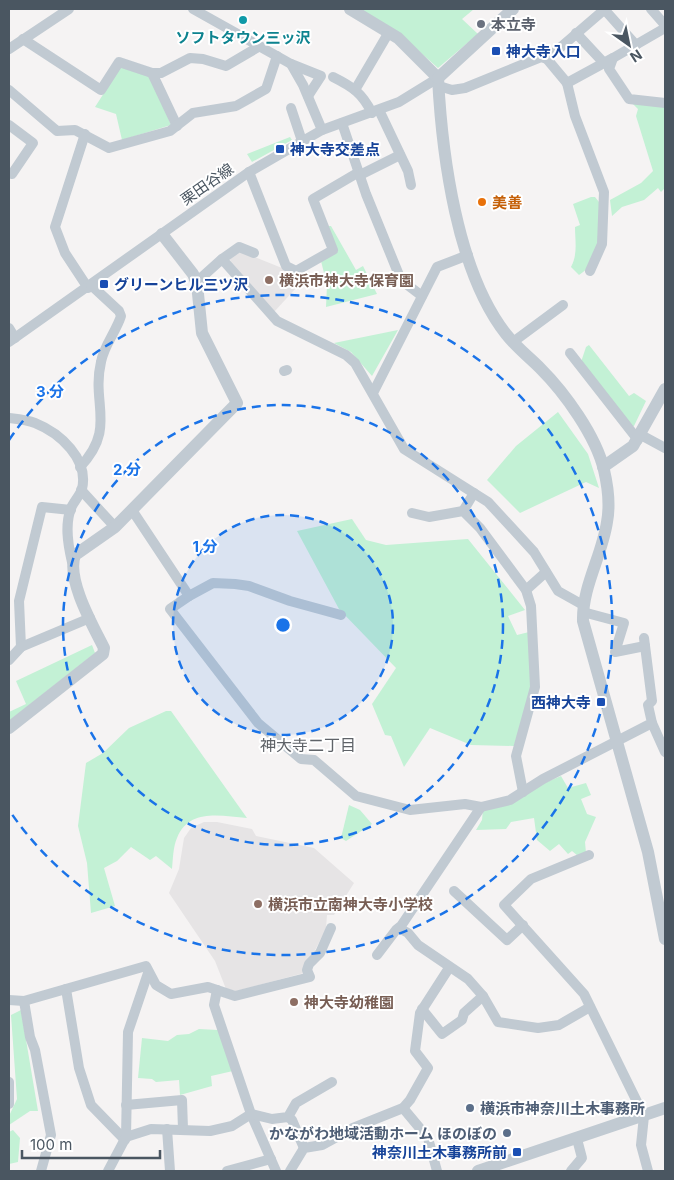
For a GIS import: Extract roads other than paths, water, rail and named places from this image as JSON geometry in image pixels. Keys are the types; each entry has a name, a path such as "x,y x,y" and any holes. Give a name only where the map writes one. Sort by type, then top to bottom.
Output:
{"street":[{"path":"9,49 69,9"},
{"path":"194,9 291,64 322,76 308,96"},
{"path":"350,9 389,32 404,44 438,82 452,90 465,88 533,59 547,58 604,9 636,45"},
{"path":"438,82 513,9"},
{"path":"567,83 665,27 651,9"},
{"path":"355,90 389,32"},
{"path":"576,33 608,60 610,69 629,99 665,103"},
{"path":"22,39 101,90 119,62 152,73 161,73 190,58 203,59 226,66 260,46"},
{"path":"9,90 56,131 75,130 109,148 170,131 193,113 236,106 266,89 277,56"},
{"path":"547,58 567,83 575,116 604,192 602,244 590,271"},
{"path":"291,64 308,96 322,130"},
{"path":"152,73 177,126"},
{"path":"333,77 364,97 375,112 400,155 411,184"},
{"path":"438,82 448,175 468,255 481,295 513,342 563,394 582,421 603,467 607,486 607,523 583,609 587,636 648,852 665,938"},
{"name":"栗田谷線","path":"12,340 249,172 322,130 375,112 438,82"},
{"path":"291,108 302,141"},
{"path":"342,122 359,173 401,280 422,296"},
{"path":"9,126 33,143 12,174 9,173"},
{"path":"80,467 88,459 100,438 102,422 100,363 121,316 119,311 89,286 65,253 55,227 85,134"},
{"path":"249,172 286,266 296,272 333,250 313,199 359,173 400,155"},
{"path":"72,562 81,550 115,527 237,403 202,333 197,284 193,274 162,234"},
{"path":"197,284 202,277 238,247 254,253"},
{"path":"373,393 437,267 468,255"},
{"path":"222,260 278,321 346,355 355,363 404,449 488,502 534,552 558,591 583,609 624,623 615,652 645,642 652,700 648,705 652,723 665,752"},
{"path":"513,342 563,305"},
{"path":"9,328 12,340"},
{"path":"570,353 639,437 665,448"},
{"path":"603,467 633,446 664,394"},
{"path":"9,418 33,422 48,429 78,458 82,490 71,510 67,533 75,582 104,648 103,654 9,728"},
{"path":"82,490 115,527"},
{"path":"412,514 429,517 463,511 474,493"},
{"path":"21,647 19,601 42,508 71,510"},
{"path":"132,510 189,596"},
{"path":"463,511 480,528 526,590 532,606 535,687 516,756 523,792"},
{"path":"526,590 546,572"},
{"path":"341,616 290,602 249,586 235,584 213,584 189,596 170,610 258,723 301,759 314,760 356,796 396,808 410,810 465,804 481,807 510,800 616,740 652,723"},
{"path":"9,660 21,647 90,618"},
{"path":"377,955 437,877 481,807"},
{"path":"589,855 531,880 504,905 584,994 644,1116 641,1145 648,1171"},
{"path":"454,891 507,940 522,925"},
{"path":"9,1000 24,1001 146,966 148,974 156,985 171,994 208,987 235,996 310,977 307,970 309,964 320,953 331,928"},
{"path":"399,928 408,933 418,945 449,968 468,979 483,996 498,1022 538,1028 560,1025 590,1008"},
{"path":"290,1171 304,1148 322,1145 353,1128 403,1108 410,1100 428,1068 415,1051 422,1009 449,968"},
{"path":"108,1171 126,1139 128,1032 148,974"},
{"path":"66,989 79,1068 90,1105 126,1139"},
{"path":"217,990 214,1005 252,1114 276,1171"},
{"path":"422,1009 442,1034 462,1020 464,1013 483,996"},
{"path":"24,1001 30,1037 36,1050 51,1136 41,1171"},
{"path":"9,1082 9,1104"},
{"path":"288,1117 296,1103 332,1082"},
{"path":"126,1105 182,1100 184,1129"},
{"path":"403,1108 428,1138 438,1171"},
{"path":"478,1171 665,1109"},
{"path":"126,1139 151,1129 184,1129 198,1132 222,1129 232,1126 252,1114 272,1119 288,1117 292,1120 304,1148"},
{"path":"167,1129 170,1171"},
{"path":"571,1171 582,1158 577,1139"},
{"path":"227,1171 271,1160"}],"place":[{"name":"ソフトタウン三ッ沢","path":"243,20"},
{"name":"本立寺","path":"481,24"},
{"name":"神大寺入口","path":"496,51"},
{"name":"神大寺交差点","path":"280,149"},
{"name":"美善","path":"482,202"},
{"name":"横浜市神大寺保育園","path":"269,280"},
{"name":"グリーンヒル三ツ沢","path":"104,284"},
{"name":"西神大寺","path":"601,702"},
{"name":"横浜市立南神大寺小学校","path":"258,904"},
{"name":"神大寺幼稚園","path":"294,1002"},
{"name":"横浜市神奈川土木事務所","path":"470,1108"},
{"name":"かながわ地域活動ホーム ほのぼの","path":"507,1133"},
{"name":"神奈川土木事務所前","path":"517,1152"}],"district":[{"name":"神大寺二丁目","path":"308,745"}]}
